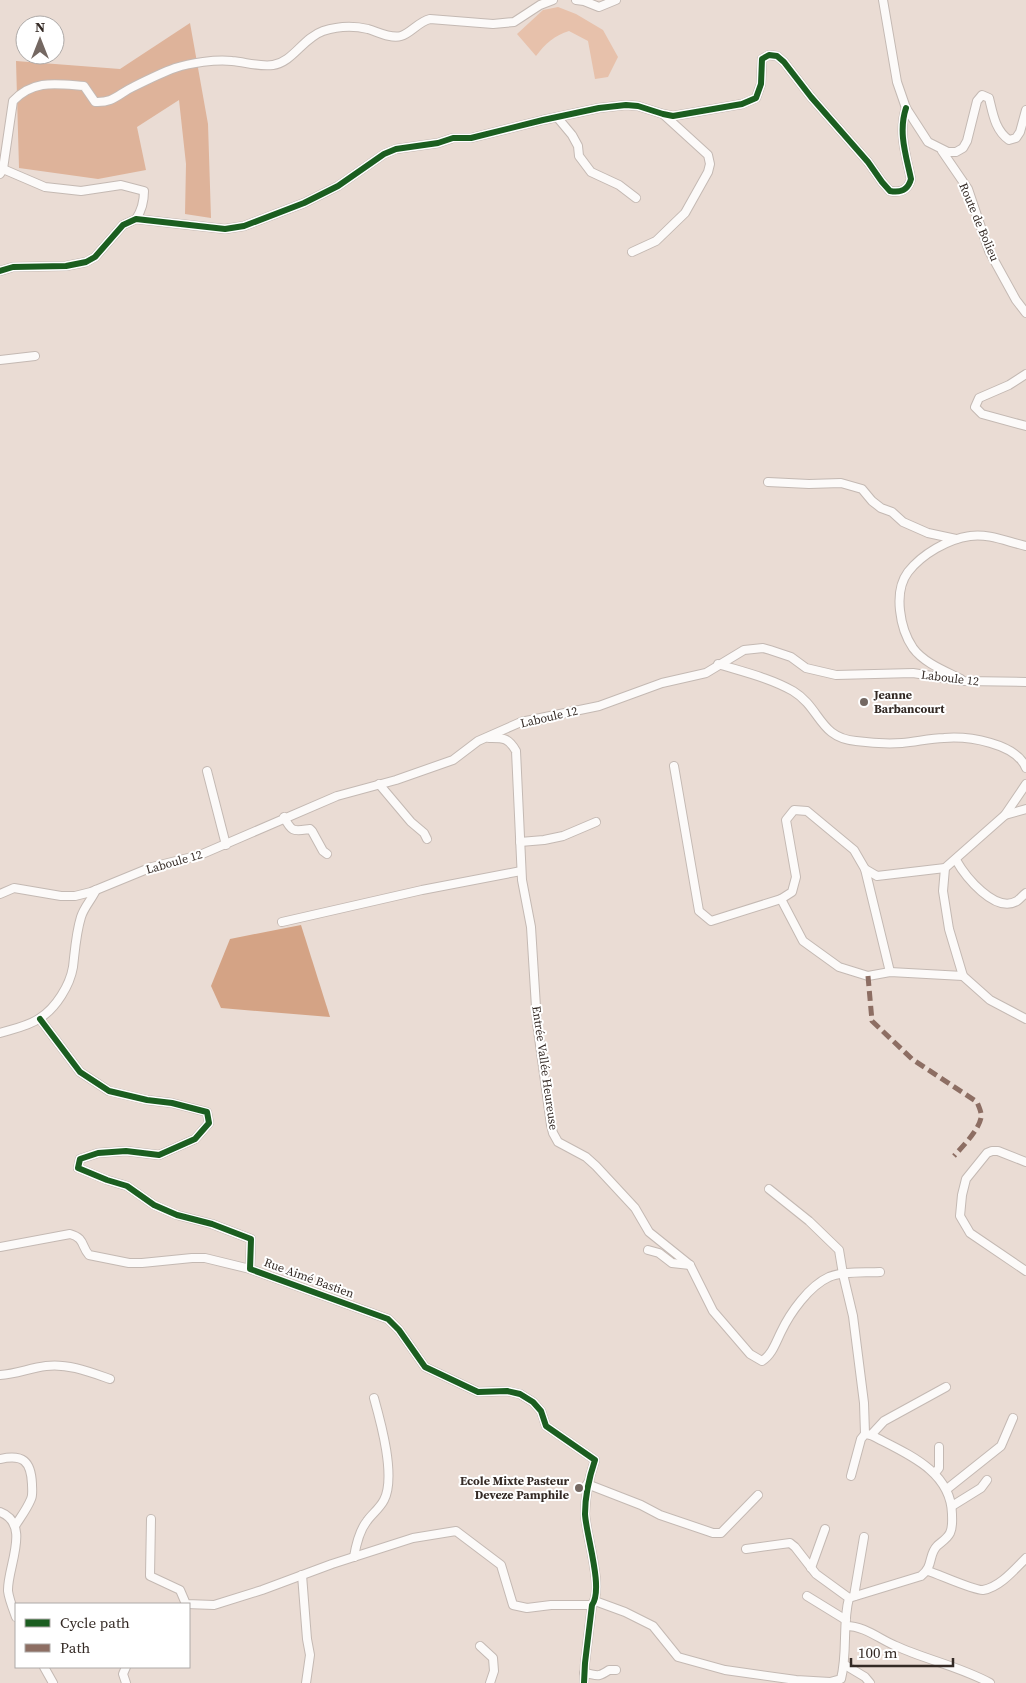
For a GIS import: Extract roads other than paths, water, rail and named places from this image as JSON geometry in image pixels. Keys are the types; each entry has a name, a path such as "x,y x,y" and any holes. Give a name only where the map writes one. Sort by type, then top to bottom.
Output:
{"street":[{"path":"0,271 13,267 66,266 86,262 95,257 123,225 136,219 141,212 144,200 144,191 121,185 81,191 45,187 2,172 13,101 21,93 37,85 46,83 84,86 95,102 105,102 115,99 131,88 184,66 218,60 263,66 276,65 294,54 310,37 335,28 356,27 391,36 402,36 422,21 430,19 499,24 514,22 540,5 553,0"},
{"path":"576,0 598,7 616,0"},
{"path":"136,219 225,229 244,226 304,203 338,186 384,154 403,148 438,143 453,138 471,138 599,108 626,105 638,106 673,116 742,104 756,98 759,93 762,59 769,55 777,56 784,62 811,97 890,190 896,192 905,190 912,179 902,135 902,119 906,108 894,68 883,0"},
{"path":"942,151 952,153 963,148 967,141 977,101 982,96 989,98 993,116 1000,131 1009,140 1016,138 1020,132 1026,110"},
{"name":"Route de Bolieu","path":"906,108 928,142 942,151 968,189 989,251 1016,300 1026,313"},
{"path":"632,252 656,241 685,213 708,172 710,164 708,155 662,114"},
{"path":"556,117 572,135 578,146 579,156 591,172 619,185 636,198"},
{"path":"0,360 35,356"},
{"path":"1026,374 1009,385 979,398 974,407 982,414 1026,426"},
{"path":"768,482 840,483 862,488 872,501 881,508 892,512 903,522 928,534 956,539"},
{"path":"964,681 933,664 914,650 904,632 900,609 902,586 907,572 937,548 956,539 972,536 1026,546"},
{"name":"Laboule 12","path":"0,894 14,888 61,896 75,896 96,890 152,867 186,860 336,796 453,760 478,741 521,722 599,706 662,683 706,673 744,650 763,648 791,657 806,668 836,675 913,673 964,681 1026,682"},
{"path":"718,664 763,677 795,692 830,733 844,740 901,743 944,738 975,740 997,745 1007,750 1017,757 1026,768"},
{"name":"Entrée Vallée Heureuse","path":"487,738 503,738 511,742 516,751 521,872 531,927 537,1023 552,1133 558,1142 586,1156 635,1208 649,1232 690,1265 713,1311 750,1354 762,1361 769,1354 789,1316 810,1291 829,1277 843,1274"},
{"path":"674,766 699,911 711,921 781,899 792,892 796,877 786,820 794,810 807,811 854,850 866,869 890,972"},
{"path":"206,771 226,844"},
{"path":"380,784 411,822 424,833 427,839"},
{"path":"866,869 877,876 945,868 1005,815 1018,799 1026,784"},
{"path":"1005,815 1026,809"},
{"path":"284,818 290,829 294,831 310,829 323,851 327,854"},
{"path":"520,842 563,836 596,822"},
{"path":"956,860 964,874 982,893 994,900 1006,903 1016,902 1026,893"},
{"path":"945,868 943,891 949,929 963,976 990,1000 1026,1019"},
{"path":"282,922 422,890 521,872"},
{"path":"0,1033 40,1019 66,988 72,969 78,927 84,909 96,890"},
{"path":"75,896 84,909"},
{"path":"781,899 803,941 839,968 868,976 890,972 963,976"},
{"name":"Rue Aimé Bastien","path":"40,1019 80,1072 109,1091 207,1112 209,1122 195,1139 173,1149 159,1155 126,1151 98,1152 80,1160 78,1168 127,1186 154,1205 177,1215 212,1224 251,1239 250,1269 388,1319 399,1330 425,1367 478,1392 507,1391 520,1394 541,1410 546,1426 595,1460 587,1484 585,1515 596,1575 584,1683"},
{"path":"1026,1162 998,1151 986,1153 966,1179 960,1216 970,1233 1026,1271"},
{"path":"769,1189 809,1221 836,1245 839,1250 854,1316 868,1435"},
{"path":"0,1247 70,1234 77,1236 83,1243 89,1256 129,1263 205,1258 250,1269"},
{"path":"648,1250 659,1253 672,1263 690,1265"},
{"path":"843,1274 880,1272"},
{"path":"0,1375 55,1366 88,1371 110,1379"},
{"path":"851,1476 861,1439 884,1421 946,1387"},
{"path":"354,1557 356,1544 366,1523 386,1495 388,1481 385,1443 374,1398"},
{"path":"947,1489 1001,1446 1013,1418"},
{"path":"851,1597 921,1576 928,1570 935,1548 948,1537 951,1531 952,1506 947,1489 941,1479 900,1450 868,1435"},
{"path":"935,1473 939,1468 939,1447"},
{"path":"0,1459 10,1457 21,1459 28,1464 32,1473 32,1497 15,1526"},
{"path":"952,1506 981,1488 987,1480"},
{"path":"587,1484 641,1505 660,1515 713,1533 721,1533 758,1495"},
{"path":"0,1512 10,1517 15,1526 16,1542 9,1576 8,1592 15,1614"},
{"path":"151,1519 150,1576 180,1590 186,1603"},
{"path":"811,1568 825,1529"},
{"path":"190,1604 214,1605 413,1538 456,1531 500,1565 513,1605 527,1608 593,1603 625,1612 653,1626 678,1657 724,1670 796,1680 830,1682 841,1679 845,1665 846,1610 851,1597 864,1536"},
{"path":"746,1549 790,1544 795,1547 816,1574 851,1597"},
{"path":"928,1570 981,1591 1003,1580 1026,1558"},
{"path":"302,1575 310,1656 306,1683"},
{"path":"807,1596 846,1623 861,1628 896,1646 990,1683"},
{"path":"480,1646 493,1658 494,1671 490,1683"},
{"path":"845,1665 865,1677 870,1683"},
{"path":"45,1668 53,1683"},
{"path":"126,1668 123,1674 126,1683"},
{"path":"584,1673 600,1676 609,1670 616,1670"}],"place":[{"name":"Jeanne Barbancourt","path":"864,702"},
{"name":"Ecole Mixte Pasteur Deveze Pamphile","path":"579,1488"}]}
